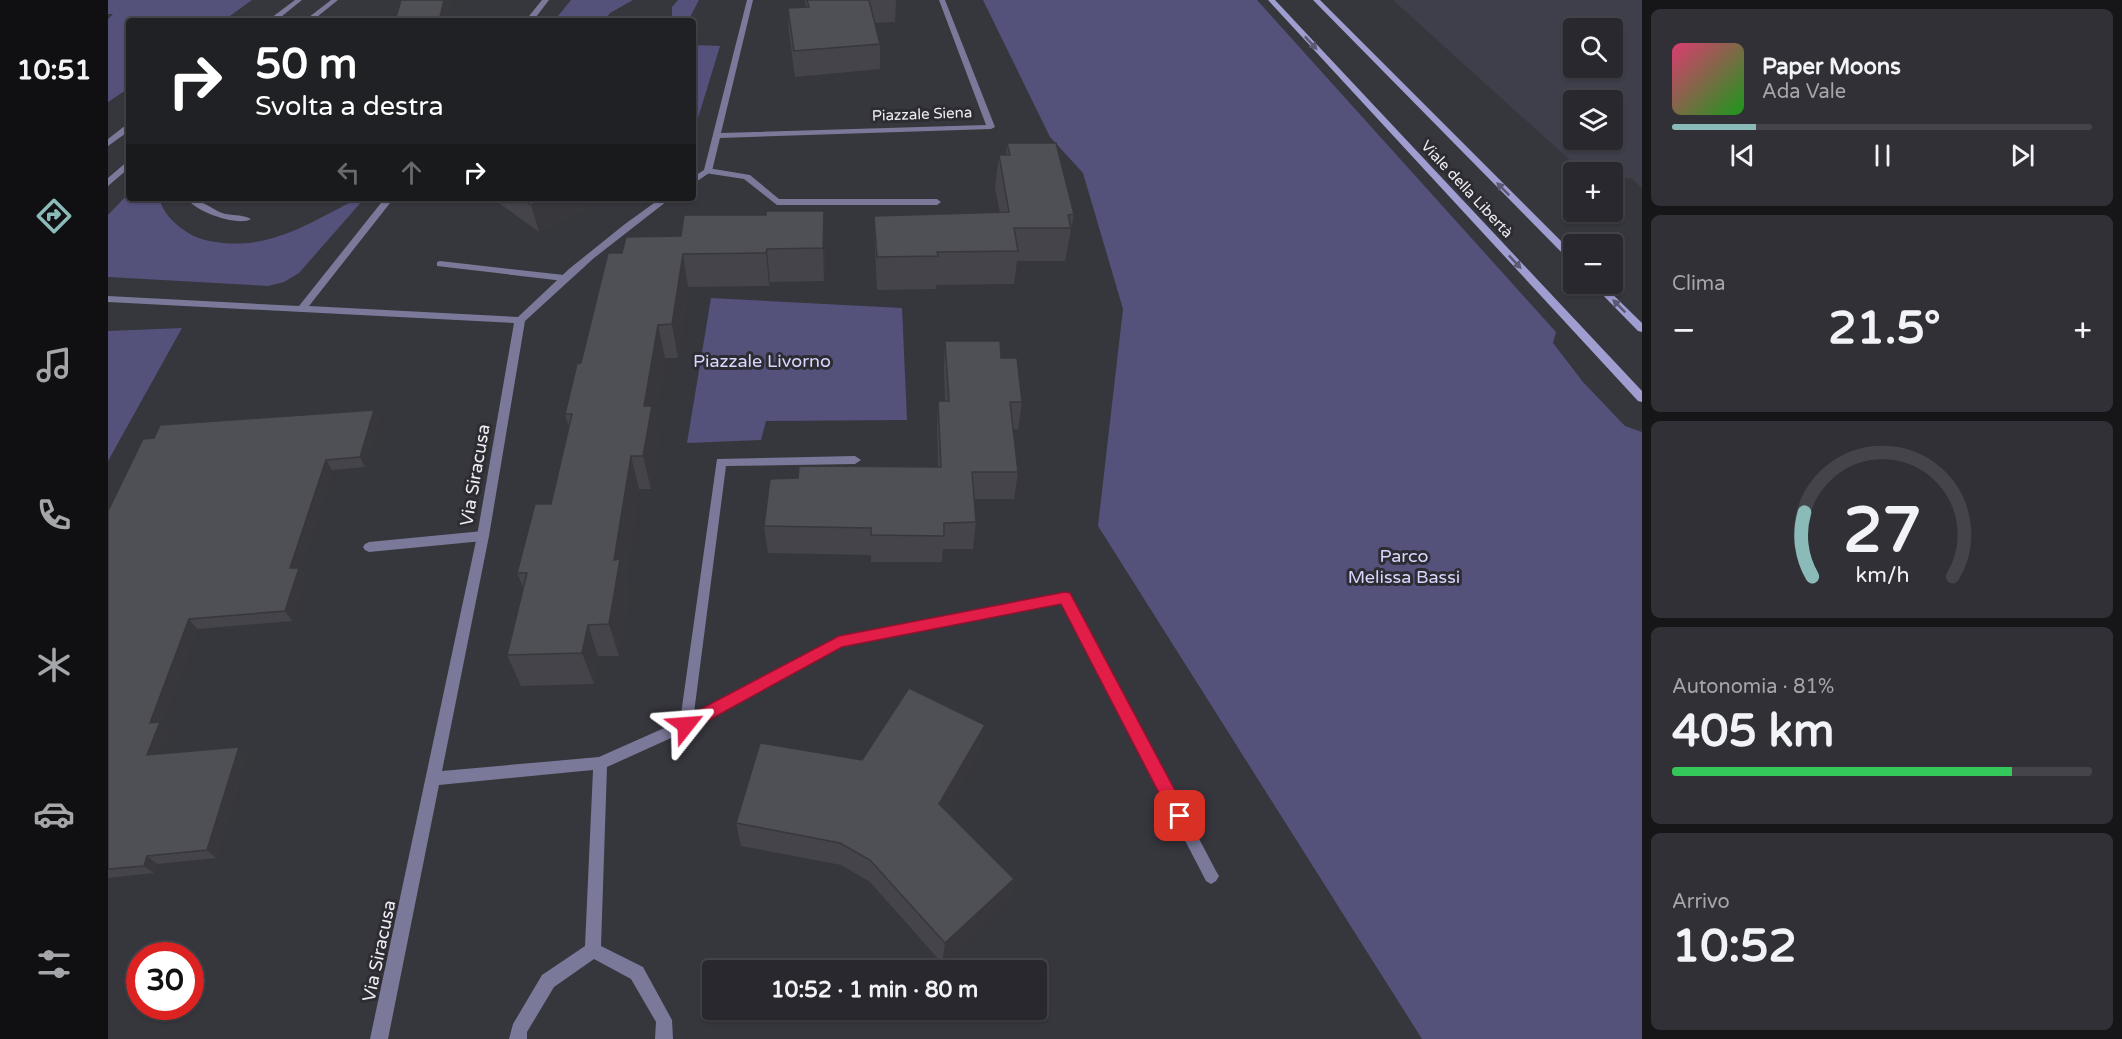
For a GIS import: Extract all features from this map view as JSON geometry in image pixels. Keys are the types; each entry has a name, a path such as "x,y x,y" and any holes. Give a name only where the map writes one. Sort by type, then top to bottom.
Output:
{"main road":[{"name":"Viale della Libertà","path":"1271,0 1642,398"},
{"name":"Viale della Libertà","path":"1316,0 1563,249"},
{"path":"1606,294 1642,329"}],"street":[{"path":"275,18 299,0"},
{"path":"312,18 335,0"},
{"path":"531,18 546,0"},
{"path":"696,179 708,171 750,0"},
{"name":"Piazzale Siena","path":"717,136 991,127 942,0"},
{"path":"108,143 126,129"},
{"path":"108,183 126,166"},
{"path":"708,171 747,177 777,202 937,201"},
{"path":"192,201 222,216 246,219"},
{"path":"302,309 388,201"},
{"path":"108,299 520,320 564,278 662,201"},
{"path":"440,264 564,278"},
{"name":"Via Siracusa","path":"379,1039 483,536 520,320"},
{"path":"686,725 721,462 855,460"},
{"path":"369,547 483,536"},
{"path":"432,779 600,763 686,725 839,642 1065,597 1211,876"},
{"path":"593,951 600,763"},
{"path":"518,1039 519,1030 548,981 593,951"},
{"path":"593,951 637,973 664,1020 664,1039"}],"shaded area":[{"path":"1393,0 1642,0 1642,188 1631,178 1623,179 1623,162 1572,162"}],"green space":[{"path":"108,0 252,0 227,18 126,18 126,90 108,102 108,19 113,14 108,14"},
{"path":"571,0 633,0 610,13 606,18 556,18"},
{"path":"678,0 699,0 690,18 672,18 672,7"},
{"name":"Parco Melissa Bassi","path":"983,0 1257,0 1556,332 1553,343 1583,382 1625,426 1642,432 1642,1039 1422,1039 1098,526 1123,309 1083,173 1050,137"},
{"path":"696,45 720,46 696,119"},
{"path":"126,196 126,201 160,201 168,216 193,236 223,243 242,243 276,237 309,224 353,201 362,201 299,273 284,282 268,286 108,277 108,215"},
{"name":"Piazzale Livorno","path":"711,298 902,308 907,420 766,421 761,440 687,443"},
{"path":"182,328 108,461 108,331"}],"building":[{"path":"401,0 444,0 440,18 396,18"},
{"path":"807,0 869,0 880,44 794,51 788,8 809,7"},
{"path":"1007,143 1056,143 1074,214 1068,215 1071,228 1014,228 1018,251 937,252 938,256 877,257 874,216 1009,212 999,155 1010,155"},
{"path":"525,201 540,201 531,205"},
{"path":"766,211 824,211 823,248 767,249 766,253 683,254 672,324 658,325 644,406 652,406 643,456 631,456 614,560 620,559 609,624 588,625 582,653 507,655 527,573 517,573 535,504 551,504 572,414 565,414 577,364 581,363 608,253 622,253 626,237 681,236 684,215 766,215"},
{"path":"945,341 1000,341 1001,358 1017,358 1022,402 1010,402 1018,472 972,472 976,522 944,523 944,536 871,535 871,528 764,526 770,479 798,478 799,466 941,467 938,401 949,401"},
{"path":"374,410 360,457 326,460 290,568 299,568 285,611 189,619 150,723 160,722 147,755 239,747 207,850 147,856 144,866 108,869 108,511 143,439 154,438 160,425"},
{"path":"909,688 985,725 939,804 1014,879 945,943 870,860 840,843 736,823 760,743 862,760"}],"route":[{"path":"686,725 839,642 1065,597 1180,816"}]}
